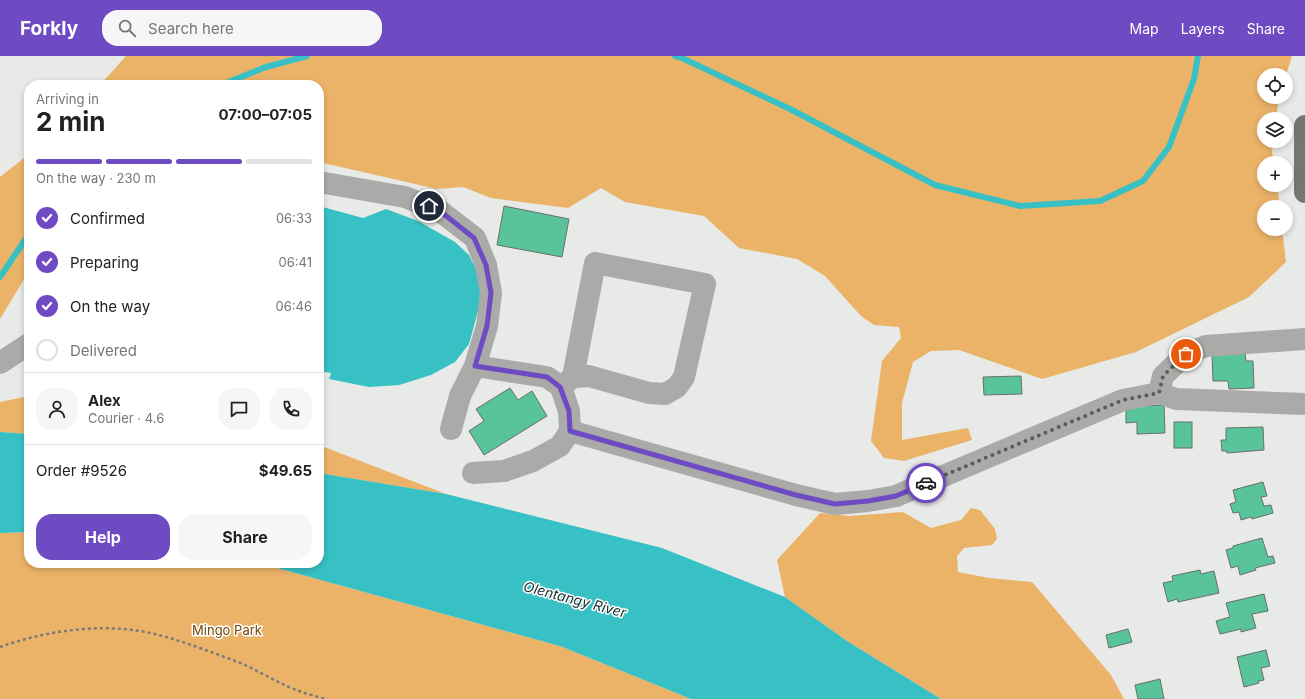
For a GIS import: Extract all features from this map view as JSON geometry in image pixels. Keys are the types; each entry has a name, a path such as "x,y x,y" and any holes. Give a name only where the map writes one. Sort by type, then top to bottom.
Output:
{"main road":[{"path":"1305,126 1305,192"}],"lane":[{"path":"324,183 405,197 440,211 474,238 486,265 491,293 487,326 475,366 460,396 451,429"},
{"path":"473,472 504,471 533,461 560,446 570,431 567,382 595,263 705,284 684,377 677,387 665,394 648,393 589,376 567,382 547,377 475,366"},
{"path":"1159,393 1163,376 1186,354 1206,346 1305,338"},
{"path":"0,363 24,347"},
{"path":"570,431 796,495 835,504 868,501 896,496 1123,400 1159,393 1176,399 1305,404"}],"path":[{"path":"0,648 19,641 63,630 108,628 154,634 233,660 288,687 325,699"}],"green space":[{"path":"126,56 1292,56 1288,68 1257,68 1257,104 1278,104 1277,112 1257,112 1257,148 1273,148 1273,156 1257,156 1257,192 1278,192 1279,200 1257,200 1257,236 1283,236 1286,262 1249,297 1136,352 1042,379 959,350 931,351 913,362 902,403 902,440 968,428 972,440 904,461 884,458 871,441 882,361 901,338 899,327 874,325 861,316 825,276 797,259 739,248 704,216 625,202 601,188 568,208 491,198 463,187 437,189 324,163 324,80 104,80"},
{"path":"24,158 24,279 0,319 0,177"},
{"path":"24,397 24,434 0,432 0,402"},
{"path":"324,447 446,494 324,474"},
{"path":"971,508 980,510 995,529 997,539 992,545 964,548 957,556 958,572 989,578 1032,582 1111,675 1124,699 941,699 847,641 785,597 777,560 820,513 849,516 903,512 931,528 961,520"},
{"name":"Mingo Park","path":"24,532 24,568 277,568 560,646 691,699 0,699 0,533"}],"water":[{"path":"324,207 363,218 386,209 418,221 455,242 469,255 479,275 482,296 469,344 455,362 431,375 399,385 369,387 329,379 331,373 324,372"},
{"path":"0,432 24,434 24,532 0,533"},
{"name":"Olentangy River","path":"324,474 446,494 662,548 785,597 847,641 941,699 691,699 560,646 277,568 324,568"}],"building":[{"path":"504,206 569,219 562,257 497,245"},
{"path":"1245,353 1246,361 1253,361 1254,388 1229,389 1228,381 1213,381 1212,355"},
{"path":"1021,376 1022,394 984,395 983,377"},
{"path":"510,388 518,400 532,391 547,416 484,455 469,431 484,421 476,409"},
{"path":"1164,405 1165,433 1137,434 1137,422 1126,423 1126,407"},
{"path":"1174,422 1192,422 1192,448 1174,448"},
{"path":"1263,427 1264,450 1227,453 1227,451 1222,451 1221,440 1226,440 1226,428"},
{"path":"1263,482 1267,496 1261,497 1264,506 1271,505 1273,513 1252,519 1251,517 1241,520 1239,512 1233,513 1230,504 1236,502 1233,490"},
{"path":"1262,538 1268,557 1273,556 1275,563 1255,568 1256,570 1240,575 1238,566 1231,568 1226,550 1233,548 1233,546"},
{"path":"1200,570 1201,574 1214,571 1219,593 1178,602 1177,599 1168,602 1163,583 1173,581 1172,576"},
{"path":"1264,594 1268,611 1252,614 1256,628 1241,632 1241,629 1220,634 1216,621 1230,617 1226,603"},
{"path":"1128,629 1132,642 1109,648 1106,635"},
{"path":"1266,650 1270,666 1261,668 1264,680 1244,687 1237,657"},
{"path":"1160,679 1164,699 1138,699 1135,685"}],"waterway":[{"path":"234,80 266,67 307,56"},
{"path":"675,56 790,109 935,185 1020,206 1100,201 1143,181 1169,147 1194,79 1198,56"},
{"path":"0,277 24,241"}],"way so far":[{"path":"926,483 1123,400 1159,393 1163,376 1186,354"}],"route":[{"path":"429,206 440,211 474,238 486,265 491,293 487,326 475,366 547,377 560,387 569,411 570,431 796,495 835,504 868,501 896,496 926,483"}]}
